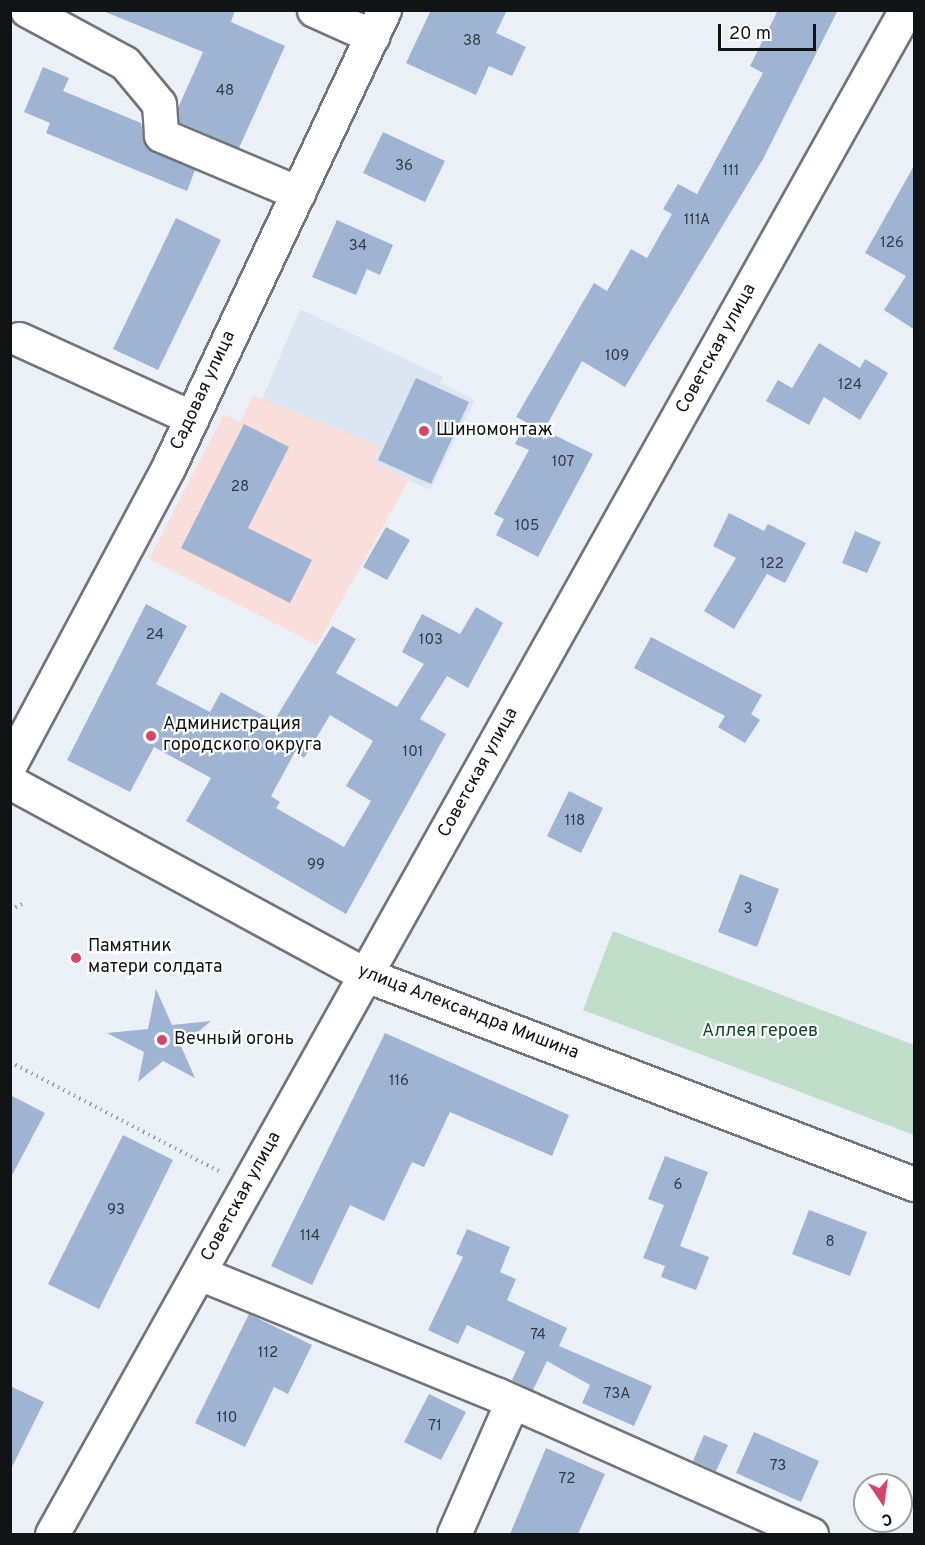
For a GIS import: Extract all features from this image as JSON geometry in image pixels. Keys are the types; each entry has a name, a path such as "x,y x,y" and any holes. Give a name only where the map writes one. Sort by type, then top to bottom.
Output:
{"street":[{"path":"27,10 125,63 159,104 161,135 298,193"},
{"path":"314,10 378,23"},
{"name":"Советская улица","path":"52,1534 906,10"},
{"name":"Садовая улица","path":"10,764 192,418 378,23"},
{"path":"20,339 192,418"},
{"name":"улица Александра Мишина","path":"10,782 366,975 915,1184"},
{"path":"199,1273 512,1402 811,1534"},
{"path":"454,1534 512,1402"}],"path":[{"path":"10,910 24,903"},
{"path":"10,1062 247,1187"}],"shaded area":[{"path":"300,309 443,377 440,383 475,400 430,490 374,463 379,446 262,399"},
{"path":"253,395 380,446 374,463 409,480 317,645 149,559 224,414 240,422"}],"green space":[{"name":"Аллея героев","path":"613,931 914,1045 914,1135 583,1010"}],"building":[{"path":"235,10 231,22 285,46 239,148 179,122 178,108 203,52 103,11"},
{"path":"431,10 507,10 496,33 526,47 512,76 489,66 476,95 406,63"},
{"path":"778,10 838,10 763,159 625,387 582,361 544,430 593,454 538,557 496,535 504,519 494,514 529,450 515,444 526,422 516,417 594,283 607,291 631,249 647,258 672,214 663,209 678,184 697,194 763,73 750,66"},
{"path":"43,67 69,78 63,91 141,123 146,146 195,170 187,191 46,133 50,123 24,112"},
{"path":"383,132 445,161 425,202 363,173"},
{"path":"915,164 915,330 884,310 906,276 865,253"},
{"path":"176,218 221,240 158,370 113,349"},
{"path":"337,220 393,245 380,275 367,269 356,295 312,277"},
{"path":"819,343 860,368 865,359 888,373 860,420 824,397 809,425 766,401 778,380 792,388"},
{"name":"Шиномонтаж","path":"416,378 469,402 431,484 378,460"},
{"path":"244,424 289,447 248,528 312,560 290,603 181,548"},
{"path":"729,513 764,531 768,524 806,543 785,583 767,574 734,629 704,611 736,558 713,546"},
{"path":"386,527 410,540 387,580 363,567"},
{"path":"855,531 881,542 867,573 842,563"},
{"path":"146,604 187,626 156,684 210,712 221,692 274,721 332,626 356,639 336,673 397,707 424,664 402,652 422,614 460,634 476,607 503,623 468,688 447,676 420,719 446,734 346,914 186,821 211,778 154,747 130,792 67,760","holes":["330,715 373,741 346,786 371,801 344,847 276,808 280,802 271,796 295,752 304,758"]},
{"path":"651,637 762,695 751,714 760,720 745,743 718,727 725,716 634,668"},
{"path":"569,791 603,808 581,853 547,836"},
{"path":"740,874 779,889 757,947 718,932"},
{"path":"156,989 172,1025 211,1021 181,1046 195,1078 163,1061 138,1082 144,1052 107,1033 148,1029"},
{"path":"385,1033 569,1115 552,1156 450,1112 424,1167 412,1162 384,1221 350,1205 312,1285 271,1266"},
{"path":"10,1095 45,1113 10,1179"},
{"path":"123,1135 173,1160 99,1309 48,1284"},
{"path":"665,1156 708,1172 680,1246 709,1257 696,1290 661,1277 665,1266 643,1258 664,1205 648,1199"},
{"path":"809,1210 867,1232 850,1276 792,1254"},
{"path":"467,1229 510,1247 500,1272 516,1279 507,1300 567,1328 559,1346 652,1386 634,1426 582,1403 590,1385 547,1361 533,1390 512,1380 525,1352 467,1325 458,1344 428,1330 463,1257 456,1254"},
{"path":"249,1314 312,1345 288,1394 274,1387 245,1447 195,1423"},
{"path":"10,1386 44,1402 10,1471"},
{"path":"429,1394 466,1412 441,1460 404,1442"},
{"path":"754,1432 819,1461 801,1502 736,1473"},
{"path":"704,1435 728,1445 716,1471 693,1461"},
{"path":"546,1448 605,1474 578,1534 510,1534"}],"place":[{"name":"Шиномонтаж","path":"424,431"},
{"name":"Администрация городского округа","path":"151,736"},
{"name":"Памятник матери солдата","path":"76,958"},
{"name":"Вечный огонь","path":"162,1040"}]}
